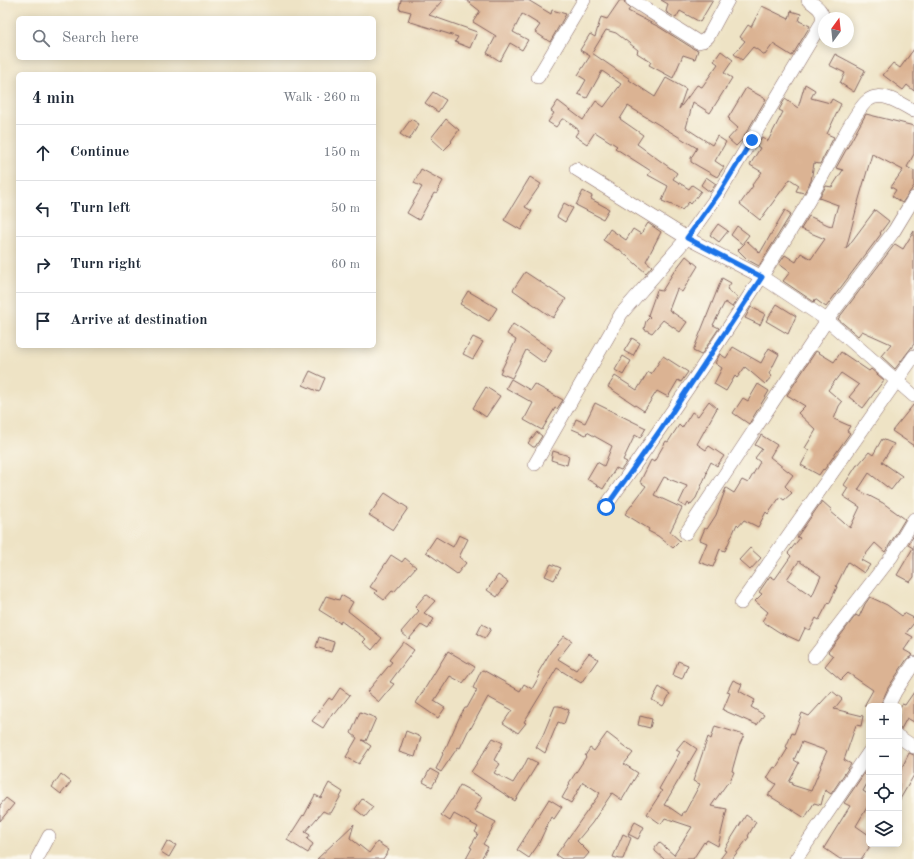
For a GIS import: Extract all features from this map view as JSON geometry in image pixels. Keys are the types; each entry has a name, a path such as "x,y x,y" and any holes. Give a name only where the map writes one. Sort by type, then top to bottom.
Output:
{"street":[{"path":"538,77 584,0"},
{"path":"632,0 698,42 703,41 708,37 728,0"},
{"path":"535,464 621,314 687,238 720,192 822,22 822,12 808,0"},
{"path":"606,507 661,429 762,277 811,197 851,123 866,101 874,97 882,96 914,111"},
{"path":"576,169 687,238 762,277 827,320 914,396"},
{"path":"686,533 827,320 894,231 914,198"},
{"path":"741,603 914,356"},
{"path":"814,658 892,556 914,519"},
{"path":"890,703 914,663"},
{"path":"902,739 914,747"},
{"path":"796,859 866,756"},
{"path":"37,859 49,836"}],"building":[{"path":"401,0 443,0 429,15 477,32 470,48 455,42 458,37 408,21 411,12 399,9"},
{"path":"466,0 528,0 551,14 552,10 566,14 550,42 535,32 540,25 522,14 513,32 528,40 522,50 510,43 500,61 487,53 496,36 473,22 480,11"},
{"path":"620,0 624,0 625,4 630,8 628,11 698,50 695,59 683,55 673,78 649,65 651,62 637,53 638,50 616,33 606,30 592,53 655,97 666,78 686,89 679,109 697,85 702,87 718,64 714,61 721,51 733,60 724,73 732,78 710,113 693,102 686,128 712,145 717,136 726,142 715,161 724,167 717,177 691,162 691,158 697,148 628,106 620,119 643,135 637,144 677,173 673,179 689,189 692,185 701,191 691,204 689,202 682,210 662,201 668,186 648,175 651,171 615,148 617,146 595,132 587,144 575,136 579,130 564,119 562,119 556,127 548,122 554,113 551,111 558,101 583,120 596,101 604,107 621,84 602,71 587,98 578,94 586,80 578,75 590,56 580,50 590,34 595,37 601,17 607,19"},
{"path":"661,0 713,0 700,22 680,11 676,18 666,12 668,4"},
{"path":"762,6 789,19 791,11 801,14 799,21 810,26 792,56 773,44 765,55 753,47 742,60 734,54 745,41 740,37 748,25 751,27"},
{"path":"914,49 914,91 907,85 903,90 883,75 893,63 900,68"},
{"path":"835,54 865,70 854,92 840,83 845,73 829,65"},
{"path":"805,84 815,90 811,98 830,103 832,99 841,104 827,134 834,137 820,164 814,163 811,181 804,193 796,191 799,185 790,179 760,220 740,204 762,172 750,165 760,148 757,146 762,137 768,141 783,112 779,110 785,99 798,108"},
{"path":"746,88 766,99 742,140 736,146 728,139 738,128 728,118"},
{"path":"433,92 446,100 438,112 425,103"},
{"path":"866,114 914,126 914,154 907,167 914,171 914,186 902,203 892,196 896,190 891,187 903,170 872,154 846,249 875,210 889,221 880,233 881,234 826,307 815,299 814,302 783,281 790,272 779,264 785,255 796,262 801,253 811,259 825,239 801,229 809,216 832,226 838,205 819,198 826,186 832,187 843,170 836,168"},
{"path":"411,119 419,124 409,140 400,134"},
{"path":"446,119 459,130 451,141 452,142 444,150 431,138"},
{"path":"421,169 443,181 436,194 434,193 419,220 407,213 422,187 414,183"},
{"path":"530,177 541,184 525,207 532,211 521,230 504,220"},
{"path":"706,177 716,184 710,192 701,185"},
{"path":"583,191 592,196 591,199 609,209 603,219 576,205"},
{"path":"564,203 573,208 565,222 557,217"},
{"path":"785,210 791,214 759,266 748,260 738,250 747,241 760,253"},
{"path":"648,223 661,232 646,261 652,266 646,273 619,249 618,250 603,240 610,229 626,240 633,229 641,234"},
{"path":"718,224 728,231 719,242 710,235"},
{"path":"737,226 749,235 742,244 731,235"},
{"path":"914,231 914,344 895,369 881,356 891,344 862,331 858,336 838,319 895,244 903,249"},
{"path":"686,256 698,266 682,292 677,289 669,310 687,322 680,332 663,320 652,333 644,329 646,321 650,317 648,315 657,290 662,291"},
{"path":"525,272 566,299 553,318 513,290"},
{"path":"722,278 731,283 727,289 738,298 732,307 725,302 713,325 719,328 701,355 693,351"},
{"path":"468,291 497,308 489,321 460,304"},
{"path":"777,304 796,316 788,334 766,321"},
{"path":"751,307 765,314 760,325 745,318"},
{"path":"513,324 552,350 544,363 526,350 512,378 500,373 516,340 507,334"},
{"path":"473,337 483,342 473,359 463,354"},
{"path":"632,338 640,343 633,356 624,351"},
{"path":"733,347 761,363 769,348 779,354 769,374 772,376 765,384 745,367 737,378 735,376 726,391 714,384 722,368 715,363 720,354 726,358"},
{"path":"816,351 834,362 841,352 869,371 871,369 884,380 863,408 849,397 859,385 841,373 828,390 842,402 834,419 850,426 847,431 850,433 819,475 801,465 809,451 805,448 816,430 798,413 805,406 787,395"},
{"path":"623,356 631,361 623,375 615,370"},
{"path":"663,356 688,372 681,382 678,380 668,397 657,391 644,411 608,387 615,376 637,390 648,372 651,374"},
{"path":"310,371 325,378 319,392 303,385"},
{"path":"511,379 530,390 534,384 563,400 557,409 555,408 542,430 524,420 533,403 506,388"},
{"path":"758,384 769,391 749,424 733,413 743,398 748,401"},
{"path":"486,387 500,396 486,417 473,408"},
{"path":"709,401 717,408 697,444 706,450 709,446 724,456 717,466 711,462 696,498 690,505 688,503 686,507 679,503 687,486 664,477 654,495 682,508 670,532 680,541 673,548 658,536 648,531 649,529 625,514 646,486 640,482 651,460 654,462 666,441 668,442 679,425 682,428 692,412 698,416"},
{"path":"595,403 646,428 640,438 635,435 623,460 627,462 621,470 616,468 603,489 587,479 597,462 604,466 612,446 587,432 586,435 572,429 576,419 585,423"},
{"path":"914,404 914,446 892,431"},
{"path":"537,432 542,436 535,447 533,447 528,443"},
{"path":"761,435 777,445 770,457 793,475 785,486 792,493 784,500 780,497 768,514 766,512 758,527 744,520 739,526 737,524 725,551 720,549 713,567 699,562 707,543 700,540 705,528 707,529 716,515 726,488 734,493 742,480 748,483 760,462 755,458 762,449 755,445"},
{"path":"882,439 894,444 882,462 902,476 891,490 869,473 858,490 883,503 905,519 885,552 875,543 861,560 870,565 864,573 848,562 829,604 828,603 819,620 816,618 810,630 805,628 799,641 779,632 762,621 768,612 755,601 762,594 759,592 770,576 775,579 791,556 788,553 800,538 797,537 822,501 832,510 830,511 850,528 860,507 843,496 848,488 844,485 857,465 869,452 873,455","holes":["799,561 821,576 812,596 787,579"]},
{"path":"553,451 569,456 567,465 551,460"},
{"path":"385,493 408,508 393,530 369,515"},
{"path":"459,535 468,539 459,557 466,563 457,574 426,552 436,537 453,547"},
{"path":"914,535 914,577 910,582 897,575 913,548 908,545"},
{"path":"750,548 761,558 750,570 739,560"},
{"path":"391,555 402,562 405,558 416,567 394,592 392,591 384,600 375,593 377,591 370,587"},
{"path":"551,564 561,568 554,580 545,576"},
{"path":"498,575 508,582 497,597 487,590"},
{"path":"426,594 435,601 424,613 434,619 428,629 421,625 409,639 401,632 419,611 415,607"},
{"path":"341,595 353,602 348,611 382,638 372,650 363,642 366,639 341,621 340,623 319,610 326,596 339,600"},
{"path":"870,597 887,605 902,616 904,613 914,618 914,623 906,633 913,637 904,650 913,655 907,659 888,688 881,703 866,703 866,706 864,706 873,690 848,673 841,680 825,666 833,656 828,652 856,615 859,617"},
{"path":"482,624 491,629 485,638 477,634"},
{"path":"564,636 572,641 558,659 576,670 589,653 598,659 581,683 557,668 524,722 526,723 518,733 503,723 512,710 488,697 471,728 470,727 460,748 458,747 441,772 436,769 459,718 465,708 467,708 477,690 473,688 481,671 483,670 520,691 524,684 532,689 540,675 538,673 551,651"},
{"path":"319,637 334,642 331,652 316,647"},
{"path":"403,642 414,650 390,682 394,684 379,702 367,692 392,662 389,660"},
{"path":"448,651 475,667 463,683 450,676 434,701 445,708 438,718 416,703"},
{"path":"678,661 688,665 682,679 673,675"},
{"path":"733,680 742,684 739,691 755,700 751,707 764,715 757,725 723,710 730,693 727,692"},
{"path":"659,687 670,694 663,706 652,700"},
{"path":"340,688 350,695 335,714 333,712 323,728 312,721 329,698 332,700"},
{"path":"832,691 842,699 834,709 863,716 861,726 856,725 844,760 851,764 831,794 825,790 821,805 814,803 805,818 768,795 776,784 767,778 774,767 776,768 788,748 786,747 792,733 794,734 802,713 809,716","holes":["802,742 827,751 811,791 792,785 793,783 789,782 799,763 794,760"]},
{"path":"914,692 914,722 907,718 902,727 902,704 905,705"},
{"path":"555,706 569,710 564,724 558,722 545,753 536,747 543,735"},
{"path":"360,712 376,718 366,741 362,740 371,746 359,764 346,757 357,738 351,733"},
{"path":"640,716 652,719 650,728 638,725"},
{"path":"715,726 744,735 739,746 732,771 734,772 729,783 728,782 711,806 727,809 718,846 707,840 705,843 704,842 693,859 664,859 655,851 655,847 659,842 674,855 692,827 665,818 661,824 647,814 662,791 659,789 680,752 676,750 684,740 697,749 664,805 682,816 700,784 693,781 708,737 711,739"},
{"path":"406,731 421,737 415,757 399,752"},
{"path":"607,733 633,753 624,764 638,773 622,800 612,793 592,823 577,841 589,853 584,859 562,859 556,855 600,793 583,782 571,803 562,798 570,784 569,783 586,757 585,756 590,748 594,751"},
{"path":"493,738 503,743 494,760 500,764 494,773 513,783 528,758 538,763 515,801 471,772"},
{"path":"909,753 914,755 914,775 902,796 902,775 902,768"},
{"path":"430,769 439,774 432,787 423,782"},
{"path":"866,772 866,786 863,791 866,793 866,809 856,826 866,833 866,847 869,848 861,859 840,859 824,848 850,806 844,803"},
{"path":"61,774 71,782 61,794 52,787"},
{"path":"329,783 343,792 331,813 323,811 305,832 310,835 307,839 313,844 308,853 287,840 303,815 304,816 315,795 321,798"},
{"path":"460,785 482,797 474,811 496,822 483,844 488,847 481,859 466,859 472,848 470,847 478,834 475,832 478,827 454,814 450,821 441,815 452,800"},
{"path":"6,798 14,804 0,821 0,805"},
{"path":"362,799 373,807 365,817 355,809"},
{"path":"549,799 562,807 554,819 551,817 538,845 529,858 517,850"},
{"path":"746,815 756,822 748,836 749,837 732,859 720,859 726,851 724,850"},
{"path":"635,822 644,827 638,839 628,834"},
{"path":"354,824 350,838 369,853 377,842 389,850 383,859 317,859"},
{"path":"623,834 631,838 623,859 620,859 613,857"},
{"path":"167,841 176,845 169,857 161,852"}],"route":[{"path":"606,507 661,429 762,277 687,238 720,192 752,140"}]}
